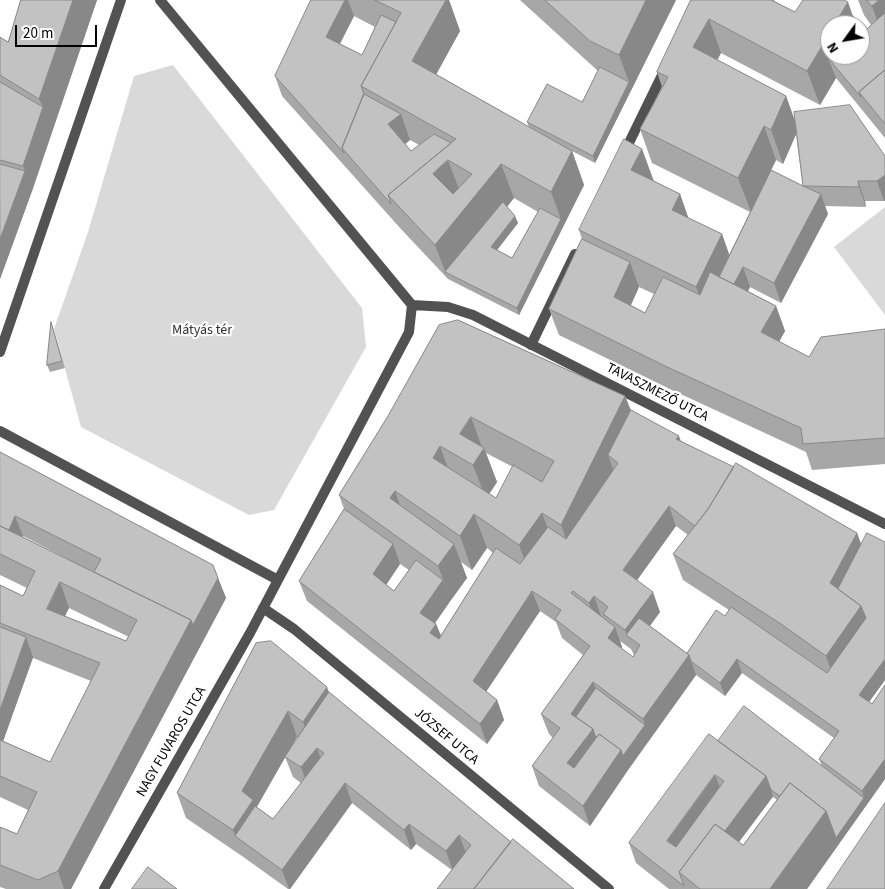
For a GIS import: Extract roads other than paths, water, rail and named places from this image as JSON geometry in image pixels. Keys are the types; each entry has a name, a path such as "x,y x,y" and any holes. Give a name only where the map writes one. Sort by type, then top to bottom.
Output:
{"street":[{"path":"0,352 121,0"},
{"path":"160,0 412,305 409,332 263,608"},
{"path":"621,159 672,53"},
{"path":"531,345 578,248"},
{"name":"TAVASZMEZŐ UTCA","path":"412,305 448,308 472,315 882,519"},
{"path":"0,431 278,580"},
{"name":"NAGY FUVAROS UTCA","path":"104,889 263,608"},
{"name":"JÓZSEF UTCA","path":"263,608 294,629 609,889"}],"park label":[{"name":"Mátyás tér","path":"202,331"}]}
